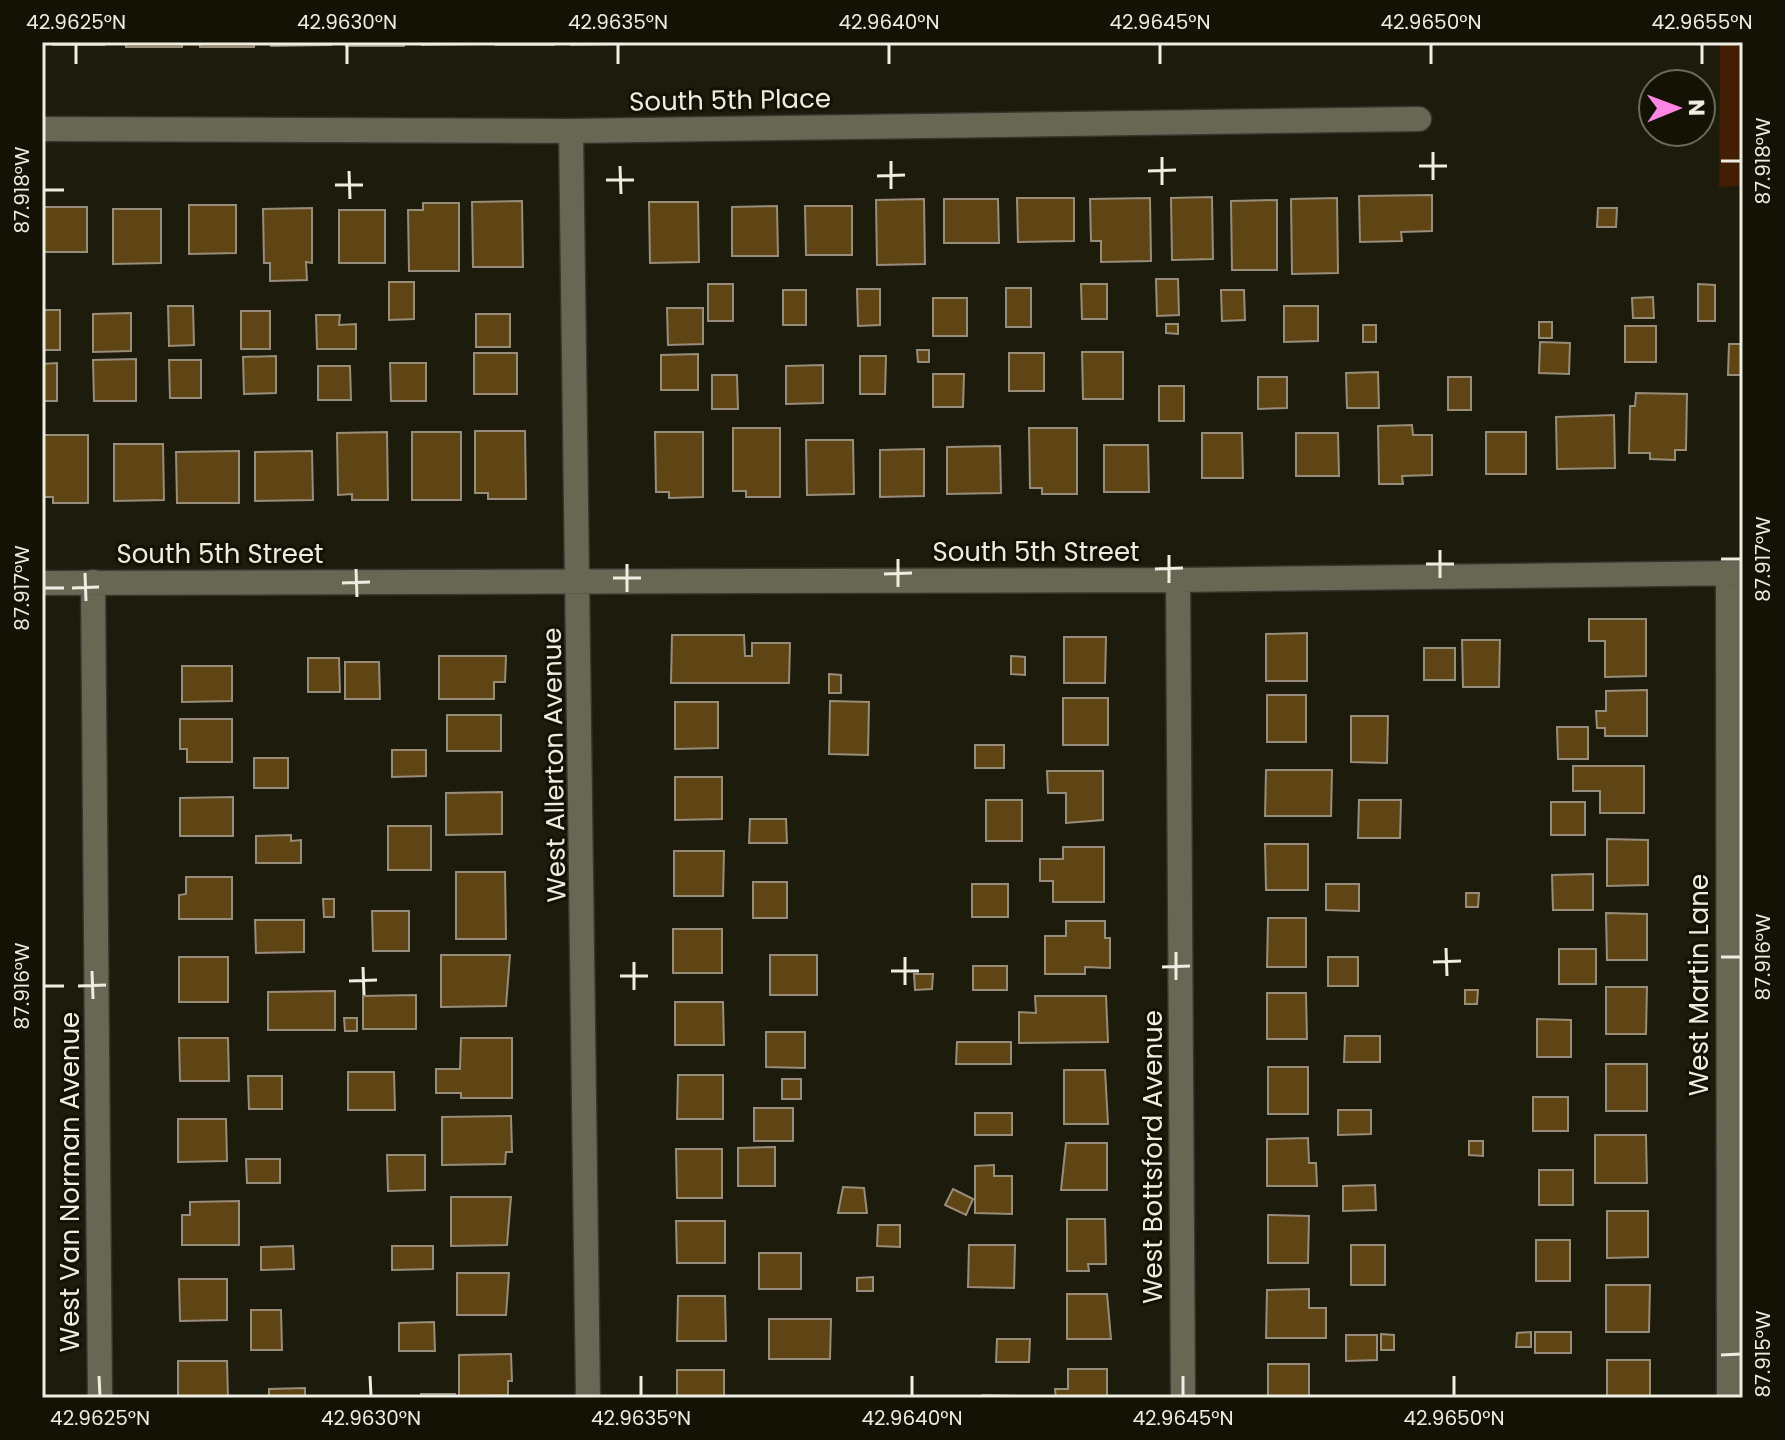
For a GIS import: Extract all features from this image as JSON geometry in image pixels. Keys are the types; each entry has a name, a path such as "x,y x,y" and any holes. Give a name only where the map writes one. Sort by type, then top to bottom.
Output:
{"street":[{"name":"South 5th Place","path":"42,129 571,131 1419,119"},
{"name":"West Allerton Avenue","path":"571,131 580,581 588,1398"},
{"name":"South 5th Street","path":"42,583 1178,580 1735,573"},
{"name":"West Martin Lane","path":"1729,1398 1735,1056 1735,573"},
{"name":"West Bottsford Avenue","path":"1178,580 1183,1398"},
{"name":"West Van Norman Avenue","path":"93,582 100,1398"}],"shaded area":[{"path":"1720,42 1743,42 1743,186 1719,187"}],"building":[{"path":"53,42 104,42 104,45 53,45"},
{"path":"126,42 182,42 182,47 126,47"},
{"path":"200,42 254,42 254,47 200,47"},
{"path":"271,42 331,42 331,45 271,46"},
{"path":"346,42 404,42 404,46 346,46"},
{"path":"422,42 478,42 478,44 422,45"},
{"path":"496,42 554,42 554,45 496,45"},
{"path":"571,42 627,42 627,44 571,45"},
{"path":"1432,195 1432,231 1401,232 1402,241 1360,242 1359,196"},
{"path":"1212,197 1213,259 1172,260 1171,198"},
{"path":"1017,198 1074,198 1074,241 1018,242"},
{"path":"1150,198 1151,261 1101,262 1101,241 1091,241 1090,199"},
{"path":"1337,198 1338,273 1292,274 1291,199"},
{"path":"924,199 925,264 877,265 876,200"},
{"path":"944,199 998,199 999,243 944,243"},
{"path":"1277,200 1277,270 1232,270 1231,201"},
{"path":"522,201 523,267 473,267 472,202"},
{"path":"649,202 698,202 699,262 650,263"},
{"path":"423,203 459,203 459,271 409,271 408,210 423,210"},
{"path":"189,205 236,205 236,253 189,254"},
{"path":"777,206 778,256 732,256 732,207"},
{"path":"805,206 852,206 852,255 806,255"},
{"path":"42,207 87,207 87,252 42,252"},
{"path":"312,208 312,263 306,262 307,280 270,281 270,263 264,263 263,209"},
{"path":"1598,208 1617,208 1616,227 1597,227"},
{"path":"113,209 161,209 161,263 113,264"},
{"path":"339,210 385,210 385,263 339,263"},
{"path":"1156,279 1178,279 1179,315 1157,316"},
{"path":"389,282 414,282 414,319 389,320"},
{"path":"708,284 733,284 733,321 708,321"},
{"path":"1081,284 1107,284 1107,319 1082,319"},
{"path":"1698,284 1715,285 1715,321 1698,321"},
{"path":"1006,288 1031,288 1031,327 1006,327"},
{"path":"857,289 880,289 880,325 858,326"},
{"path":"783,290 806,290 806,325 783,325"},
{"path":"1221,290 1244,290 1245,320 1222,321"},
{"path":"1653,297 1654,318 1633,318 1632,298"},
{"path":"933,298 967,298 967,336 933,336"},
{"path":"168,306 193,306 194,345 169,346"},
{"path":"1284,306 1318,306 1318,341 1284,342"},
{"path":"667,308 703,308 703,344 668,345"},
{"path":"42,310 60,310 60,350 42,350"},
{"path":"241,311 270,311 270,349 241,349"},
{"path":"131,313 131,351 93,352 93,314"},
{"path":"476,314 510,314 510,347 476,347"},
{"path":"316,315 340,315 339,325 356,324 356,349 317,349"},
{"path":"1539,322 1552,322 1552,338 1539,338"},
{"path":"1166,324 1178,324 1178,334 1166,333"},
{"path":"1363,325 1376,325 1376,342 1363,342"},
{"path":"1625,326 1656,326 1656,362 1625,362"},
{"path":"1540,342 1570,343 1569,374 1539,373"},
{"path":"1729,344 1743,344 1743,375 1728,375"},
{"path":"917,350 929,350 929,362 918,362"},
{"path":"1082,352 1123,352 1123,399 1083,399"},
{"path":"474,353 517,353 517,394 474,394"},
{"path":"1009,353 1044,353 1044,391 1009,391"},
{"path":"698,354 698,390 661,390 661,355"},
{"path":"276,356 276,393 244,394 243,357"},
{"path":"860,356 886,356 885,394 860,394"},
{"path":"136,359 136,401 94,401 93,360"},
{"path":"169,360 201,360 201,398 170,398"},
{"path":"57,363 57,401 42,401 42,364"},
{"path":"390,363 426,363 426,401 391,401"},
{"path":"823,365 823,403 786,404 786,366"},
{"path":"318,366 350,366 351,400 318,400"},
{"path":"1378,372 1379,408 1347,408 1346,373"},
{"path":"933,374 964,374 963,407 933,407"},
{"path":"712,375 737,375 738,409 712,409"},
{"path":"1258,377 1287,377 1287,408 1258,409"},
{"path":"1448,377 1471,377 1471,410 1448,410"},
{"path":"1159,386 1184,386 1184,421 1159,421"},
{"path":"1636,393 1687,394 1686,450 1675,450 1675,460 1650,459 1650,453 1629,453 1630,406 1635,406"},
{"path":"1614,415 1615,468 1557,469 1556,417"},
{"path":"1412,425 1413,435 1432,435 1432,475 1402,476 1403,484 1379,484 1378,426"},
{"path":"733,428 780,428 780,497 746,497 746,491 733,491"},
{"path":"1029,428 1077,428 1077,494 1042,494 1042,488 1030,488"},
{"path":"475,431 525,431 526,499 488,499 488,493 475,493"},
{"path":"387,432 388,500 352,500 352,494 338,495 337,433"},
{"path":"412,432 461,432 461,500 412,500"},
{"path":"655,432 703,432 703,497 669,498 669,492 656,492"},
{"path":"1486,432 1526,432 1526,474 1486,474"},
{"path":"1202,433 1242,433 1243,478 1202,478"},
{"path":"1296,433 1338,433 1339,476 1296,476"},
{"path":"42,435 88,435 88,503 53,503 53,497 42,497"},
{"path":"806,440 853,440 854,494 807,495"},
{"path":"114,444 163,444 164,500 114,501"},
{"path":"1104,445 1148,445 1149,492 1104,492"},
{"path":"1000,446 1001,493 947,494 947,447"},
{"path":"924,449 924,496 880,497 880,450"},
{"path":"239,451 239,503 177,503 176,452"},
{"path":"312,451 313,500 255,501 255,452"},
{"path":"1589,619 1646,619 1646,676 1605,677 1605,641 1589,641"},
{"path":"1307,633 1307,681 1266,681 1266,634"},
{"path":"672,635 744,635 745,656 752,656 752,643 790,643 789,683 671,683"},
{"path":"1064,637 1106,637 1105,683 1064,683"},
{"path":"1462,640 1500,640 1499,687 1463,687"},
{"path":"1424,648 1455,648 1455,680 1424,680"},
{"path":"439,656 506,656 505,682 494,682 494,699 439,699"},
{"path":"1011,656 1025,657 1025,675 1011,674"},
{"path":"308,658 339,658 340,692 308,692"},
{"path":"345,662 379,662 380,699 345,699"},
{"path":"182,666 232,666 232,701 182,702"},
{"path":"829,674 841,675 841,693 829,693"},
{"path":"1647,690 1647,736 1605,736 1605,728 1597,728 1596,711 1606,711 1606,691"},
{"path":"1267,695 1306,695 1306,742 1267,742"},
{"path":"1063,698 1108,698 1108,745 1063,745"},
{"path":"830,701 869,702 868,755 829,754"},
{"path":"675,702 718,702 718,748 675,749"},
{"path":"447,715 501,715 501,751 447,751"},
{"path":"1351,716 1388,716 1387,763 1351,762"},
{"path":"180,719 232,719 232,762 187,762 187,749 180,749"},
{"path":"1557,727 1588,727 1588,759 1558,759"},
{"path":"975,745 1004,745 1004,768 975,768"},
{"path":"392,750 426,750 426,776 392,777"},
{"path":"254,758 288,758 288,788 254,788"},
{"path":"1573,766 1644,766 1644,813 1600,813 1600,791 1573,791"},
{"path":"1266,770 1332,770 1331,816 1265,816"},
{"path":"1047,771 1103,771 1103,820 1066,823 1066,793 1048,793"},
{"path":"675,777 722,777 722,819 675,820"},
{"path":"502,792 502,834 446,835 446,793"},
{"path":"233,797 233,836 180,836 180,798"},
{"path":"986,800 1022,800 1022,841 986,841"},
{"path":"1359,800 1401,800 1400,838 1358,838"},
{"path":"1551,802 1585,802 1585,835 1551,835"},
{"path":"750,819 786,819 787,843 749,843"},
{"path":"388,826 431,826 431,870 388,870"},
{"path":"291,835 291,841 301,840 301,863 256,863 256,836"},
{"path":"1607,839 1648,840 1648,885 1607,886"},
{"path":"1265,844 1308,844 1308,890 1266,890"},
{"path":"1063,847 1104,847 1104,902 1053,902 1053,881 1040,881 1040,859 1063,859"},
{"path":"674,851 724,851 723,896 674,896"},
{"path":"456,872 505,872 506,939 456,939"},
{"path":"1593,874 1593,910 1553,910 1552,875"},
{"path":"186,877 232,877 232,919 179,919 179,895 186,894"},
{"path":"753,882 787,882 787,918 753,918"},
{"path":"972,884 1008,884 1008,917 972,917"},
{"path":"1326,884 1359,884 1359,911 1326,910"},
{"path":"1466,893 1479,893 1478,907 1466,907"},
{"path":"323,899 334,899 334,917 324,917"},
{"path":"372,911 409,911 409,951 373,951"},
{"path":"1606,913 1647,914 1647,960 1607,960"},
{"path":"1268,918 1306,918 1306,967 1267,967"},
{"path":"255,920 304,920 304,952 256,953"},
{"path":"1066,921 1105,921 1105,938 1110,938 1110,968 1085,967 1085,974 1045,974 1045,936 1066,936"},
{"path":"673,929 722,929 722,973 673,973"},
{"path":"1559,949 1596,949 1596,984 1559,984"},
{"path":"441,955 510,955 506,1006 441,1007"},
{"path":"770,955 817,955 817,995 770,995"},
{"path":"179,957 228,957 228,1002 179,1002"},
{"path":"1328,957 1358,957 1358,986 1328,986"},
{"path":"973,966 1007,966 1007,990 973,990"},
{"path":"914,974 933,974 932,989 915,990"},
{"path":"1606,987 1647,987 1646,1034 1606,1034"},
{"path":"1465,990 1478,990 1477,1004 1465,1004"},
{"path":"335,991 335,1030 268,1030 268,992"},
{"path":"1267,993 1306,993 1307,1039 1267,1039"},
{"path":"416,995 416,1029 363,1029 363,996"},
{"path":"1035,996 1106,996 1108,1042 1019,1043 1019,1012 1036,1013"},
{"path":"675,1002 723,1002 724,1045 675,1045"},
{"path":"344,1018 357,1018 357,1031 345,1031"},
{"path":"1537,1019 1571,1020 1571,1057 1537,1057"},
{"path":"766,1032 805,1032 805,1068 766,1067"},
{"path":"1345,1036 1380,1036 1380,1062 1344,1062"},
{"path":"179,1038 228,1038 229,1081 180,1081"},
{"path":"461,1038 512,1038 512,1098 461,1098 461,1093 436,1093 436,1069 460,1069"},
{"path":"957,1042 1011,1042 1011,1064 956,1064"},
{"path":"1606,1064 1647,1064 1647,1111 1606,1111"},
{"path":"1268,1067 1308,1067 1308,1114 1268,1114"},
{"path":"1064,1070 1105,1070 1108,1124 1064,1124"},
{"path":"348,1072 394,1072 395,1110 348,1110"},
{"path":"678,1075 723,1075 723,1119 677,1119"},
{"path":"248,1076 282,1076 282,1109 249,1109"},
{"path":"782,1079 801,1079 801,1099 782,1099"},
{"path":"1533,1097 1568,1097 1568,1131 1533,1131"},
{"path":"754,1108 793,1108 793,1141 754,1141"},
{"path":"1338,1110 1371,1110 1371,1134 1338,1135"},
{"path":"975,1113 1012,1113 1012,1135 975,1135"},
{"path":"511,1116 512,1152 506,1152 505,1164 442,1165 442,1117"},
{"path":"178,1119 226,1119 227,1161 178,1162"},
{"path":"1595,1135 1646,1135 1647,1183 1595,1183"},
{"path":"1308,1138 1309,1163 1316,1163 1317,1186 1267,1186 1267,1139"},
{"path":"1469,1141 1483,1141 1483,1156 1469,1155"},
{"path":"1066,1143 1107,1143 1107,1190 1061,1190"},
{"path":"775,1147 775,1186 738,1186 738,1148"},
{"path":"676,1149 722,1149 722,1198 677,1198"},
{"path":"387,1155 425,1155 425,1190 388,1191"},
{"path":"246,1159 280,1159 280,1183 247,1183"},
{"path":"994,1165 994,1176 1012,1176 1012,1214 975,1213 975,1166"},
{"path":"1539,1170 1573,1170 1573,1205 1539,1205"},
{"path":"1375,1185 1376,1210 1343,1211 1343,1186"},
{"path":"843,1187 864,1188 867,1213 838,1213"},
{"path":"953,1189 973,1199 966,1215 945,1205"},
{"path":"451,1197 511,1197 507,1245 451,1246"},
{"path":"239,1201 239,1245 182,1245 182,1215 190,1215 190,1202"},
{"path":"1607,1211 1648,1211 1648,1257 1607,1258"},
{"path":"1268,1215 1309,1216 1308,1263 1268,1263"},
{"path":"1067,1219 1105,1219 1106,1264 1088,1264 1089,1271 1067,1271"},
{"path":"676,1221 725,1221 725,1263 677,1263"},
{"path":"878,1225 900,1225 900,1247 877,1246"},
{"path":"1536,1240 1570,1240 1570,1281 1536,1281"},
{"path":"969,1245 1015,1245 1014,1288 968,1287"},
{"path":"1351,1245 1385,1245 1385,1285 1351,1285"},
{"path":"293,1246 294,1269 261,1270 261,1247"},
{"path":"392,1246 433,1246 433,1269 392,1270"},
{"path":"759,1253 801,1253 801,1289 759,1289"},
{"path":"457,1273 509,1273 506,1315 457,1315"},
{"path":"873,1277 873,1291 857,1291 857,1278"},
{"path":"179,1279 227,1279 227,1320 180,1321"},
{"path":"1606,1285 1650,1285 1649,1332 1606,1332"},
{"path":"1309,1289 1309,1308 1326,1308 1326,1338 1266,1338 1267,1290"},
{"path":"1067,1294 1107,1294 1111,1339 1067,1339"},
{"path":"678,1296 725,1296 726,1341 677,1341"},
{"path":"251,1310 281,1310 282,1350 251,1350"},
{"path":"769,1319 831,1319 830,1359 769,1359"},
{"path":"434,1322 435,1351 399,1351 399,1323"},
{"path":"1531,1332 1531,1347 1516,1347 1517,1333"},
{"path":"1535,1332 1571,1332 1571,1353 1535,1353"},
{"path":"1381,1334 1394,1335 1394,1350 1381,1350"},
{"path":"1346,1335 1377,1335 1377,1360 1346,1361"},
{"path":"997,1339 1030,1339 1029,1362 996,1362"},
{"path":"511,1354 512,1381 508,1381 508,1395 459,1396 459,1355"},
{"path":"1607,1360 1650,1360 1650,1398 1607,1398"},
{"path":"178,1361 227,1361 228,1398 178,1398"},
{"path":"1268,1364 1309,1364 1309,1398 1268,1398"},
{"path":"1068,1369 1107,1369 1107,1398 1056,1398 1055,1389 1068,1389"},
{"path":"677,1370 724,1370 724,1398 677,1398"},
{"path":"305,1388 305,1398 269,1398 269,1389"},
{"path":"421,1394 455,1394 455,1398 421,1398"},
{"path":"983,1395 1020,1396 1020,1398 983,1398"}]}
